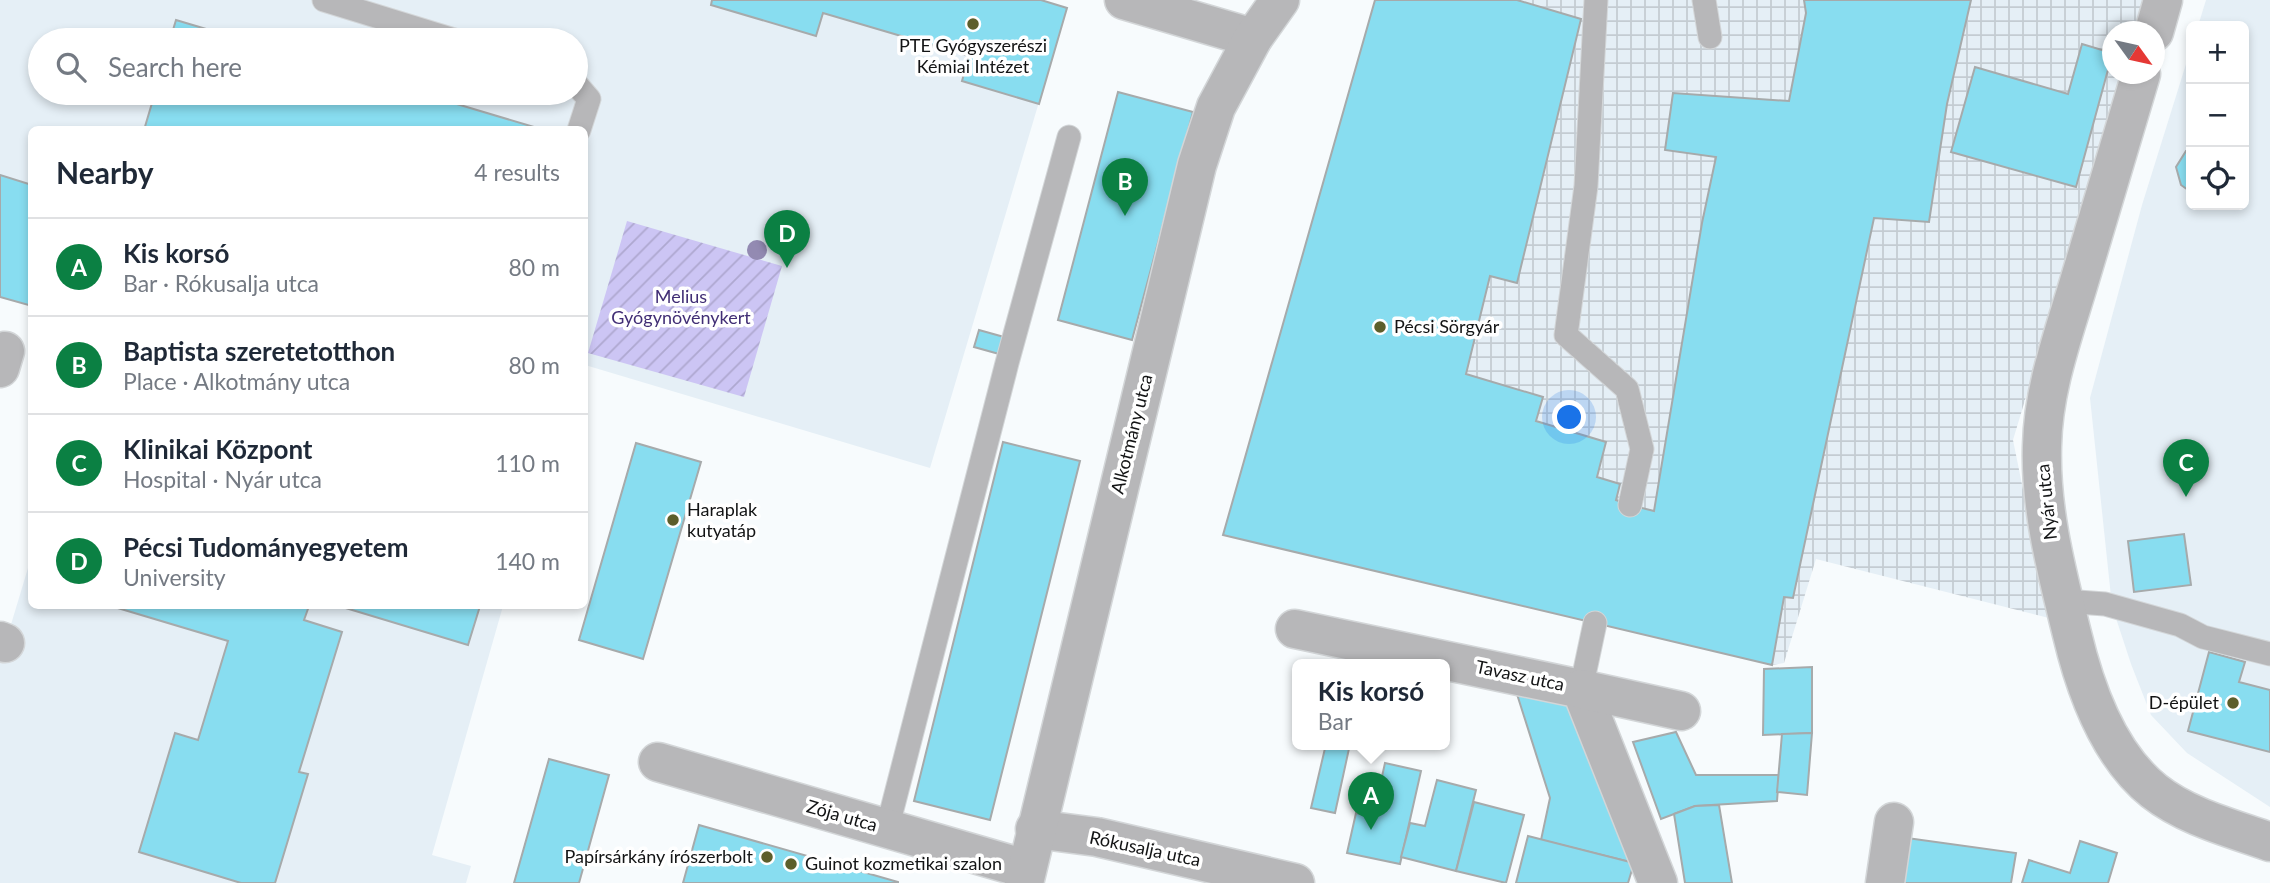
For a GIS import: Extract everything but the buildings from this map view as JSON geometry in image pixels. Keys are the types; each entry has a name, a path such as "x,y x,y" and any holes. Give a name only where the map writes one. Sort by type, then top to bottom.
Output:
{"street":[{"path":"1124,0 1253,38"},
{"name":"Alkotmány utca","path":"1025,876 1197,165 1216,107 1253,38 1280,0"},
{"path":"2157,21 2163,0"},
{"name":"Nyár utca","path":"2138,84 2049,382 2042,446 2047,526 2078,659 2090,696 2123,755 2139,777 2156,792 2194,814 2270,842"},
{"name":"Tavasz utca","path":"1295,628 1440,659"},
{"name":"Tavasz utca","path":"1450,661 1681,711"},
{"name":"Tavasz utca","path":"1581,689 1658,883"},
{"name":"Zója utca","path":"658,762 887,829 1025,876"},
{"path":"1885,883 1894,822"},
{"name":"Rókusalja utca","path":"1035,829 1097,837 1288,882"}],"lane":[{"path":"324,0 415,28"},
{"path":"1596,0 1586,186 1566,335 1627,389 1642,449 1630,505"},
{"path":"1704,0 1710,37"},
{"path":"580,126 587,105"},
{"path":"887,829 1000,390 1069,137"},
{"path":"2064,601 2105,604 2180,625 2203,637 2270,654"},
{"path":"1581,689 1595,623"}],"shaded area":[{"path":"0,0 1041,0 1067,8 930,468 588,366 588,126 28,126 28,184 0,175"},
{"name":"Pécsi Sörgyár","path":"1375,0 2145,0 2139,21 2102,21 2102,84 2120,84 2013,440 2049,618 1816,559 1784,663 1772,665 1223,535"},
{"path":"2206,0 2270,0 2270,807 2187,753 2151,715 2112,606 2090,398 2142,205 2186,64 2186,210 2249,210 2249,21 2200,21"},
{"path":"28,568 28,609 502,609 432,855 471,866 466,883 0,883 0,661"}],"green space":[{"name":"Melius Gyógynövénykert","path":"627,221 782,266 744,397 588,353"}],"place":[{"name":"PTE Gyógyszerészi Kémiai Intézet","path":"973,24"},
{"name":"Baptista szeretetotthon","path":"1125,216"},
{"name":"Pécsi Tudományegyetem","path":"787,268"},
{"name":"Pécsi Sörgyár","path":"1380,327"},
{"name":"Klinikai Központ","path":"2186,497"},
{"name":"Haraplak kutyatáp","path":"673,520"},
{"name":"D-épület","path":"2233,703"},
{"name":"Kis korsó","path":"1371,830"},
{"name":"Papírsárkány írószerbolt","path":"767,857"},
{"name":"Guinot kozmetikai szalon","path":"791,864"}]}
